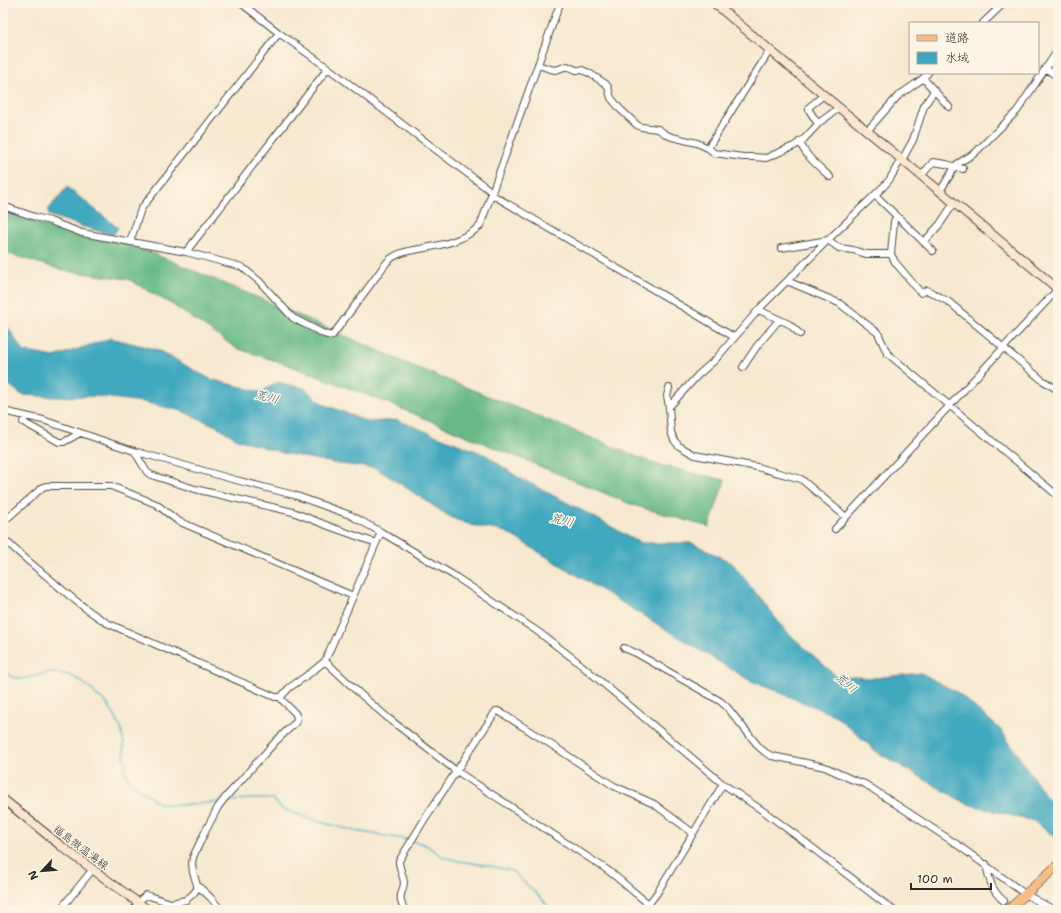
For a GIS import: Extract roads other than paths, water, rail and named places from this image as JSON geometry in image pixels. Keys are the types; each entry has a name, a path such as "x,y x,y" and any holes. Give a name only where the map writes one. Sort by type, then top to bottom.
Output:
{"main road":[{"path":"1017,910 1058,865"},
{"path":"1006,906 1030,894 1058,873"}],"street":[{"path":"241,3 492,193 734,337"},
{"path":"3,206 82,232 186,252 242,267 259,281 293,318 324,334 332,336 391,258 402,253 455,241 470,235 480,226 561,3"},
{"path":"984,22 1004,3"},
{"path":"718,4 839,108 1058,289 835,529"},
{"path":"130,242 141,209 279,33"},
{"path":"708,148 770,50"},
{"path":"940,192 957,164 975,153 1017,111 1058,50"},
{"path":"538,65 556,70 567,66 589,73 606,84 611,98 637,125 641,127 658,129 672,137 697,143 708,148 714,153 743,157 766,158 794,146 818,124 839,108"},
{"path":"186,252 328,68"},
{"path":"1045,68 1058,76"},
{"path":"867,131 898,96 927,74"},
{"path":"923,78 949,107"},
{"path":"669,407 698,375 715,360 734,337 787,281 890,179 901,159 909,149 924,106 934,91"},
{"path":"818,124 809,110 809,107 824,95"},
{"path":"800,141 807,154 830,177"},
{"path":"921,176 933,162 963,169"},
{"path":"875,195 933,251"},
{"path":"924,242 940,224 954,203"},
{"path":"897,216 894,221 891,254 895,262 921,293 927,290 949,302 1042,380 1058,390"},
{"path":"781,248 828,240 839,248 866,254 891,254"},
{"path":"787,281 839,303 878,333 887,353 1058,496"},
{"path":"759,310 789,324 800,334"},
{"path":"743,367 757,346 779,320"},
{"path":"669,388 666,396 669,407 671,432 674,440 679,446 695,455 757,468 801,480 846,518"},
{"path":"3,411 43,420 134,451 232,480 305,499 350,515 381,532 453,575 537,631 574,659 723,784 766,813 893,910"},
{"path":"26,416 22,422 59,442 64,442 80,433"},
{"path":"134,451 147,472 151,475 195,489 293,512 376,542"},
{"path":"3,522 46,486 111,486 156,504 178,521 353,596"},
{"path":"281,697 289,688 325,661 381,532"},
{"path":"3,538 27,560 94,615 268,694 281,697"},
{"path":"624,648 636,652 720,701 727,707 758,746 766,753 825,767 865,784 1054,910"},
{"path":"325,661 350,686 388,718 456,770 617,876 649,904"},
{"path":"221,910 210,896 197,885 193,872 193,857 218,807 276,741 296,722 296,713 282,700 281,697"},
{"path":"404,910 400,899 401,892 404,887 404,881 398,863 456,770 496,711 614,786 654,804 693,833"},
{"path":"644,910 657,893 723,784"},
{"name":"福島微温湯線","path":"3,799 43,832 148,910"},
{"path":"986,864 992,888 1006,906"},
{"path":"60,910 92,869"},
{"path":"134,910 138,902 146,895 171,903 186,900 193,894 197,888 197,885"}],"water":[{"path":"67,187 118,228 113,235 49,215 48,210"},
{"name":"荒川","path":"3,320 23,351 54,357 111,338 158,350 210,379 261,392 278,382 304,388 323,404 368,422 397,420 486,455 516,476 640,543 692,543 732,563 785,630 836,676 874,678 921,673 958,693 1001,730 1047,798 1058,803 1058,840 1034,821 967,804 877,752 836,716 749,680 506,532 471,525 452,518 376,468 338,464 283,453 237,439 218,427 182,411 143,402 95,396 55,397 22,395 3,380"}],"waterway":[{"path":"3,671 12,677 21,679 48,673 60,673 81,681 97,696 103,699 112,711 121,728 124,744 125,771 130,782 157,802 168,805 218,802"},
{"path":"224,802 249,799 273,799 282,809 320,822 355,831 410,840"},
{"path":"413,841 426,845 443,857 512,871 543,900 547,905 547,910"}]}
